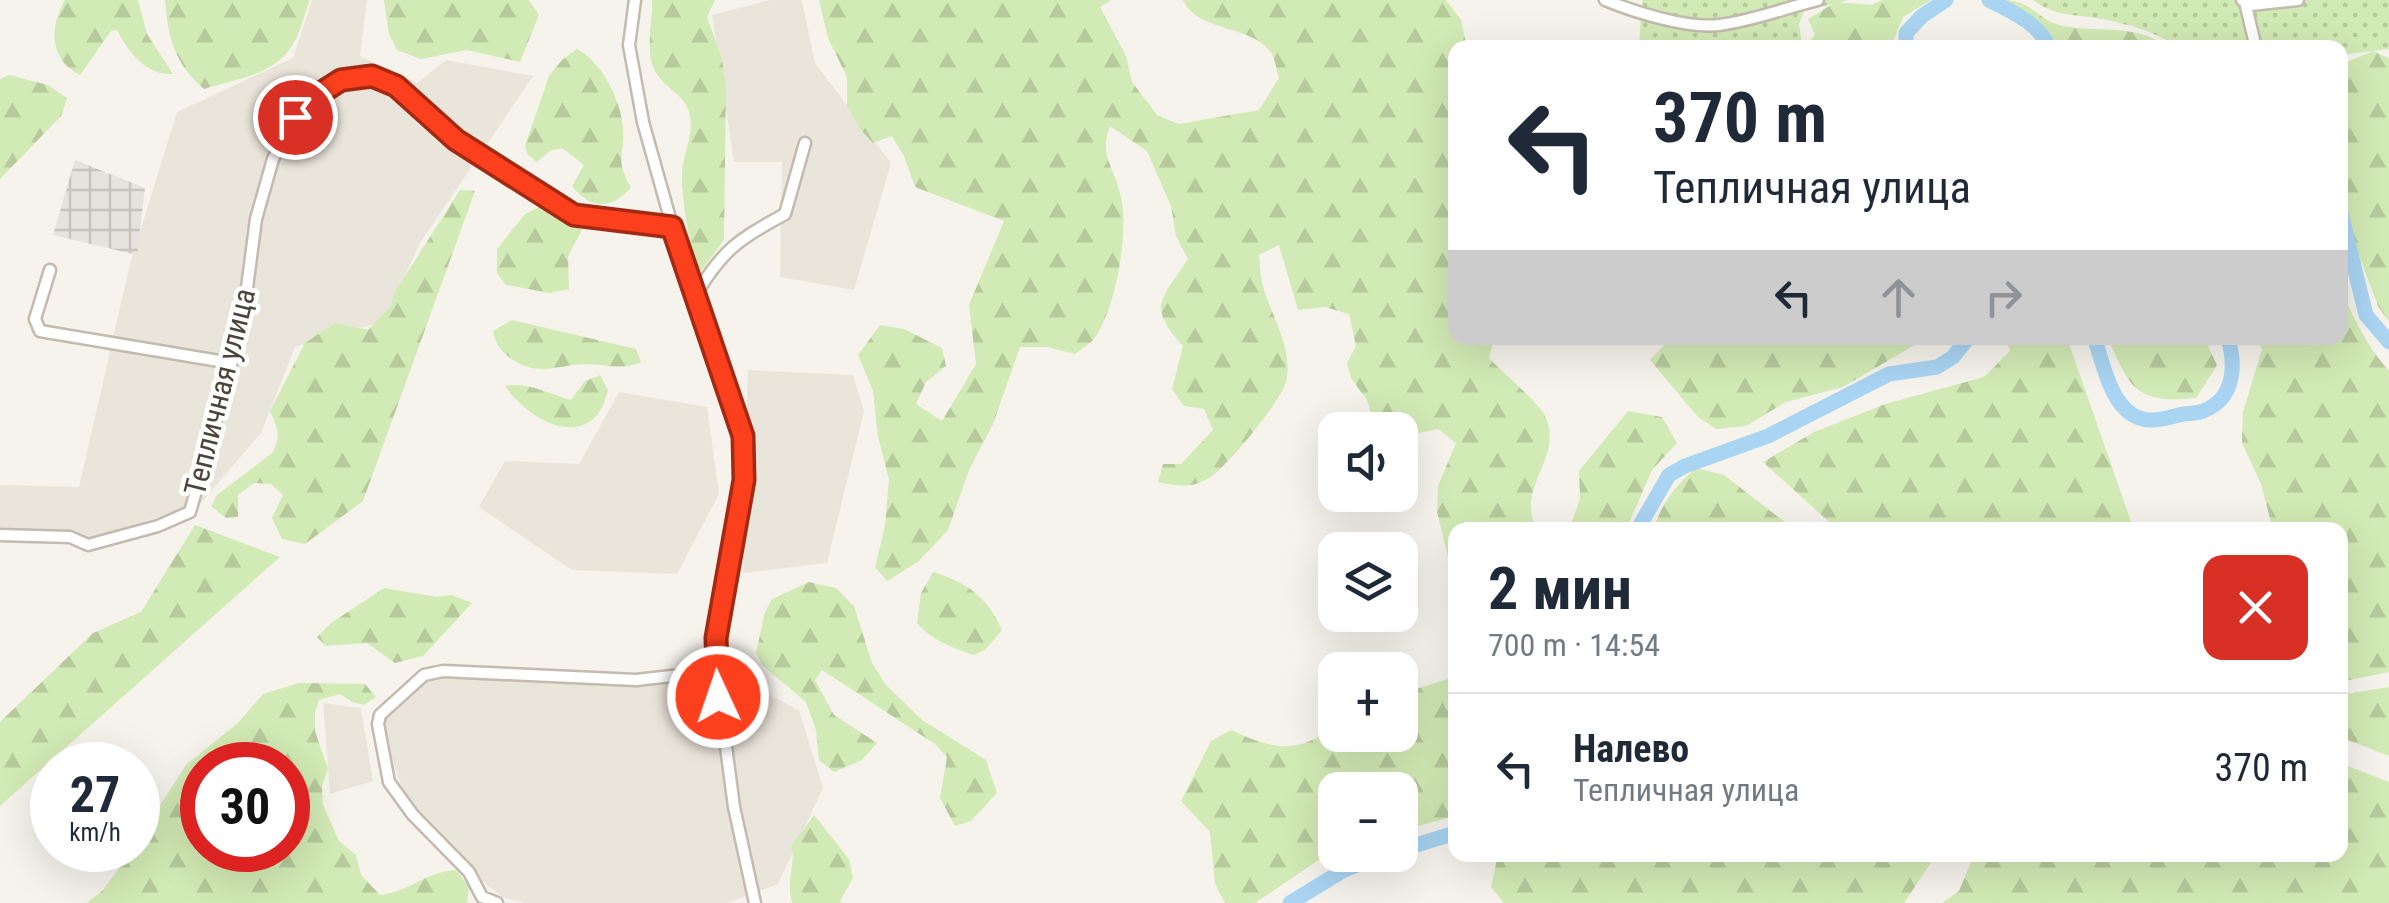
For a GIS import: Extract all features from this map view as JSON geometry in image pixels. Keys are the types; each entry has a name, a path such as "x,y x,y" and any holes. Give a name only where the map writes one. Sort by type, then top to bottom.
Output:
{"street":[{"path":"635,0 629,45 643,122 682,261 743,436 744,480 716,638 716,671 734,807 755,903"},
{"path":"1605,0 1641,12 1716,26 1818,0"},
{"path":"2254,40 2247,2 2298,0"},
{"name":"Тепличная улица","path":"0,534 70,537 88,546 158,526 190,512 242,326 256,219 273,159 295,117 316,96 341,80 372,76 396,86 456,140 574,215 672,227"},
{"path":"695,296 716,261 740,238 785,214 805,144"},
{"path":"50,270 35,320 40,331 231,364"},
{"path":"497,903 482,897 468,872 413,815 389,782 378,724 380,714 424,675 443,671 636,680 716,671"}],"shaded area":[{"path":"312,0 367,0 360,56 417,83 446,60 533,76 420,243 384,321 295,347 261,433 200,504 92,538 0,532 0,485 79,487 130,264 177,112 293,58"},
{"path":"770,0 802,0 815,63 891,163 854,290 780,277 782,162 734,162 712,15"},
{"path":"75,160 145,188 137,255 53,235"},
{"path":"748,370 853,375 864,411 827,563 743,573"},
{"path":"619,392 707,407 719,494 677,574 572,570 479,507 505,461 579,464"},
{"path":"438,673 732,676 799,710 823,788 778,884 727,903 525,903 504,898 416,829 378,718"},
{"path":"323,703 361,708 373,781 330,794"}],"green space":[{"path":"65,0 138,0 147,34 173,74 146,66 132,54 117,30 111,31 80,75 62,60 55,42 56,21"},
{"path":"165,0 310,0 296,39 285,55 265,70 204,89 186,70 175,49"},
{"path":"384,0 529,0 539,15 520,62 467,50 421,59 397,50 389,34"},
{"path":"652,0 715,0 707,17 722,59 726,88 724,240 698,275 682,189 690,116 684,102 658,76 651,61"},
{"path":"819,0 1111,0 1100,7 1126,56 1132,82 1158,116 1179,124 1259,110 1279,78 1272,54 1263,44 1201,18 1183,0 1446,0 1461,20 1465,40 1448,40 1448,345 1492,345 1489,358 1545,416 1549,445 1531,500 1534,522 1448,522 1448,557 1437,512 1438,486 1456,443 1438,429 1418,433 1418,412 1371,412 1351,378 1347,363 1356,346 1349,314 1325,307 1298,310 1279,245 1259,255 1262,282 1287,357 1282,391 1240,448 1209,478 1190,485 1158,482 1163,464 1181,464 1213,430 1204,409 1184,406 1172,389 1183,346 1165,321 1162,302 1188,259 1176,236 1171,206 1147,151 1110,126 1106,153 1120,193 1123,227 1115,289 1102,326 1092,341 1075,354 1047,347 1020,347 993,424 969,470 948,530 919,561 887,581 875,567 885,526 889,479 878,437 873,391 858,355 880,325 904,329 942,348 946,366 926,382 916,404 942,421 976,364 969,305 1004,221 915,187 892,136 873,143 860,129 847,106 847,77 828,38"},
{"path":"1642,0 1848,0 1804,11 1799,24 1801,40 1640,40"},
{"path":"1882,0 1931,0 1903,17 1894,40 1810,40 1815,35 1808,19 1836,2 1872,5"},
{"path":"2003,0 2021,3 2059,25 2129,31 2156,40 2055,40"},
{"path":"2033,0 2389,0 2389,49 2348,54 2348,40 2165,40 2141,29"},
{"path":"577,49 602,72 621,117 622,163 631,188 608,204 593,203 572,186 584,165 562,148 550,151 537,162 525,146 549,76"},
{"path":"2373,51 2389,58 2389,322 2378,306 2348,226 2348,62"},
{"path":"9,75 48,85 67,98 61,116 0,179 0,79"},
{"path":"460,190 475,191 363,501 305,544 282,539 272,518 283,495 271,484 254,483 238,495 238,517 226,518 211,506 217,495 272,453 278,436 270,411 305,343 335,323 368,330 390,307 396,290"},
{"path":"541,206 582,230 568,256 569,289 550,293 506,285 497,273 497,249 525,214"},
{"path":"2348,304 2389,371 2389,672 2348,680 2348,522 2271,522 2261,484 2242,443 2243,412 2262,349 2259,345 2348,345"},
{"path":"512,320 636,349 641,362 621,367 528,367 506,354 495,339 493,331"},
{"path":"1664,345 1915,345 1843,387 1786,402 1746,426 1716,429 1698,417 1650,360"},
{"path":"2008,345 2069,345 2131,522 1829,522 1763,462 1814,432 1885,404 1984,377 2010,351"},
{"path":"2111,345 2207,345 2217,365 2196,398 2148,395 2123,370"},
{"path":"600,375 608,390 601,410 590,422 576,427 545,421 516,400 505,386 530,387 571,400 585,381"},
{"path":"1628,411 1662,417 1677,443 1652,470 1629,522 1572,522 1580,499 1579,471"},
{"path":"1696,468 1724,475 1785,522 1656,522 1682,481"},
{"path":"195,525 280,557 72,742 30,742 30,779 0,806 0,722 93,633 141,612"},
{"path":"933,572 966,586 990,608 1002,630 986,649 974,655 958,649 936,639 917,623 921,593"},
{"path":"809,582 836,588 854,606 872,663 886,685 922,720 986,760 997,793 971,821 955,826 940,798 947,757 935,744 822,670 815,680 834,715 877,743 862,760 834,772 819,760 816,730 806,702 762,665 756,653 765,612 772,599"},
{"path":"384,588 437,597 452,595 472,603 423,656 395,663 367,643 326,646 317,637 331,623"},
{"path":"1448,679 1448,818 1418,826 1418,772 1318,772 1318,860 1255,903 1225,903 1215,884 1210,832 1181,801 1211,741 1231,730 1272,745 1309,742 1318,737 1318,752 1418,752 1418,688"},
{"path":"299,683 365,684 376,697 364,705 340,694 319,700 315,713 315,731 328,769 322,786 323,805 339,841 356,855 361,875 380,895 456,870 469,887 467,903 87,903 116,872 160,872 160,805 180,775 180,872 310,872 310,742 214,742 238,723 263,694"},
{"path":"2389,687 2389,756 2348,740 2348,694"},
{"path":"2348,766 2389,782 2389,903 1942,903 1959,891 1971,862 2348,862"},
{"path":"814,815 849,859 853,878 842,903 792,903 792,845"},
{"path":"1496,862 1931,862 1904,903 1504,903 1491,887"}],"waterway":[{"path":"1906,40 1906,33 1922,16 1946,0"},
{"path":"1989,0 2032,25 2046,40"},
{"path":"2348,242 2366,315 2389,342"},
{"path":"1642,522 1669,475 1685,466 1768,436 1889,374 1937,367 1962,345"},
{"path":"2096,345 2118,400 2133,415 2150,420 2214,406 2230,381 2229,345"},
{"path":"1418,844 1448,835"},
{"path":"1290,903 1341,872"}],"route":[{"path":"295,117 316,96 341,80 372,76 396,86 456,140 574,215 672,227 743,436 744,480 716,638 718,697"}]}
